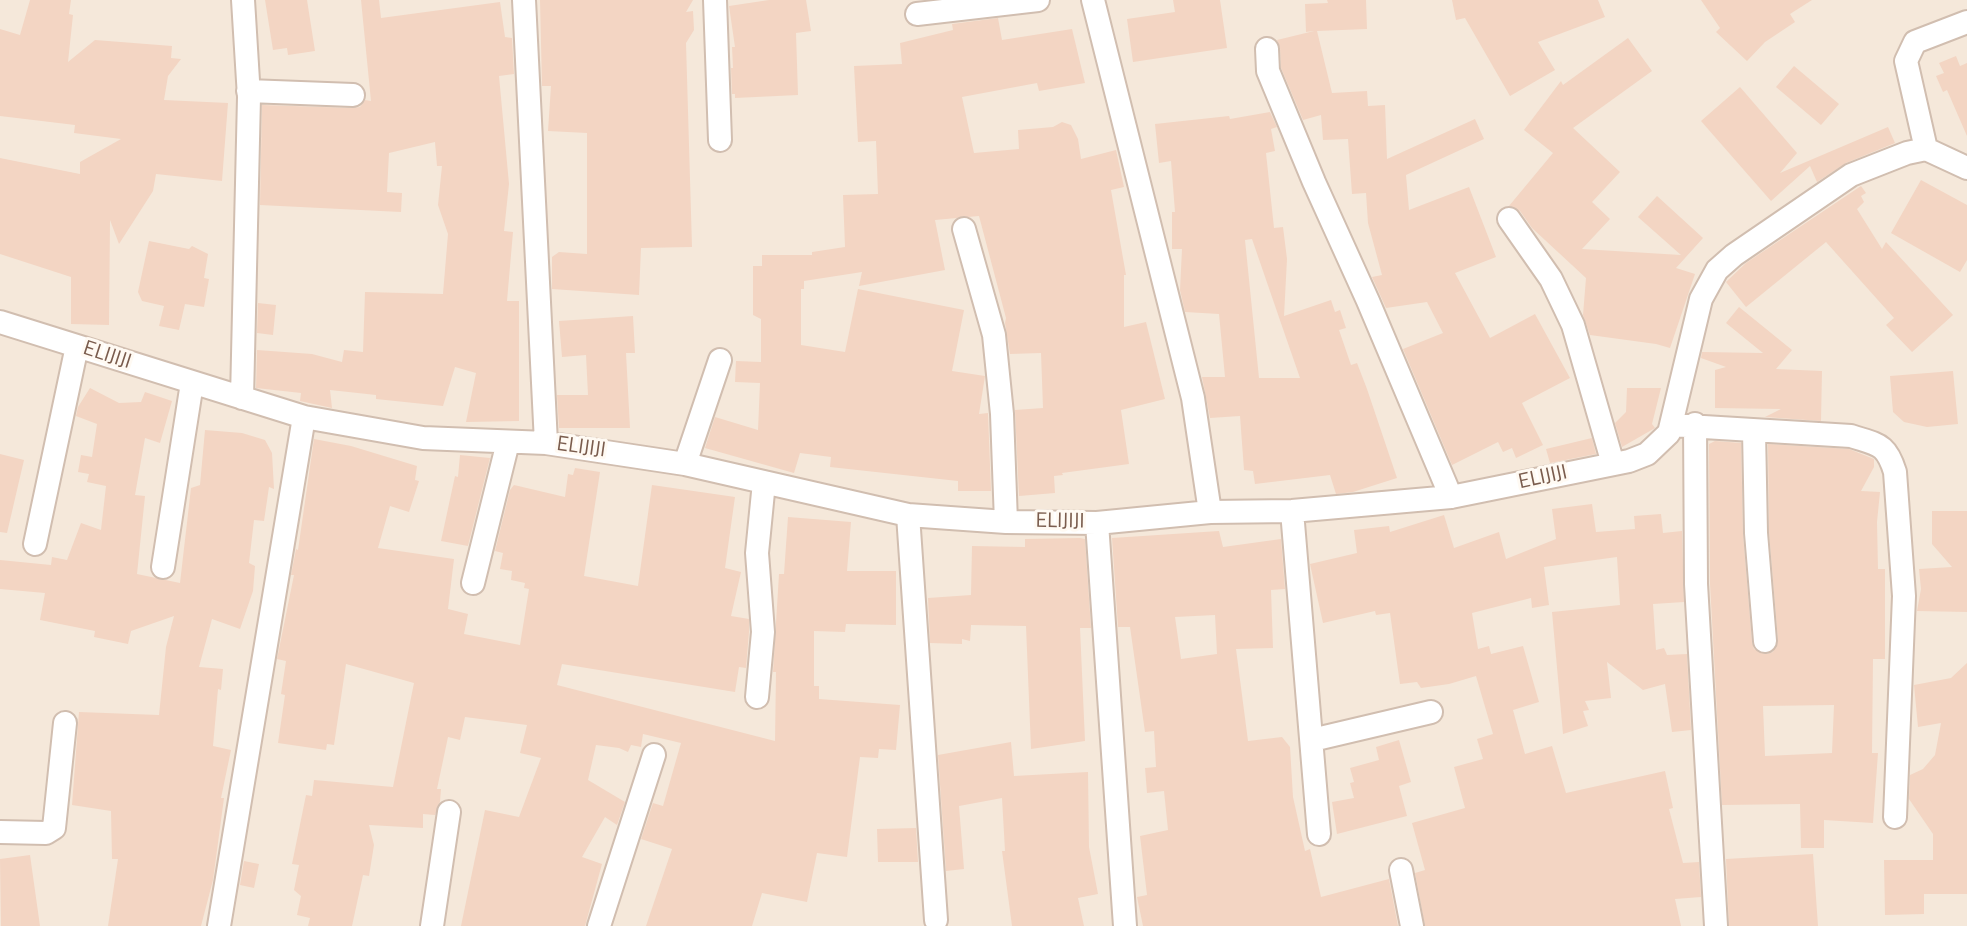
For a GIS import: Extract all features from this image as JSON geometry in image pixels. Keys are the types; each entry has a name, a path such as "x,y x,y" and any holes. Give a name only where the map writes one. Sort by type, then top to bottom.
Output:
{"street":[{"path":"242,398 248,91 243,0"},
{"path":"524,0 546,443"},
{"path":"715,0 720,140"},
{"path":"917,14 1038,0"},
{"path":"1093,0 1193,398 1210,512"},
{"path":"1967,22 1915,42 1906,61 1926,149 1967,168"},
{"path":"1267,49 1268,71 1451,497"},
{"path":"248,91 353,95"},
{"name":"ELIJIJI","path":"0,322 304,417 423,438 546,443 685,464 908,515 1006,522 1096,523 1210,512 1292,510 1451,497 1613,464 1647,454 1659,445 1671,425 1701,299 1717,270 1762,235 1851,175 1907,153 1926,149"},
{"path":"1509,219 1551,279 1573,325 1613,464"},
{"path":"964,229 994,335 1002,414 1006,522"},
{"path":"35,544 77,346"},
{"path":"685,464 720,360"},
{"path":"164,567 192,383"},
{"path":"219,926 304,417"},
{"path":"1695,424 1696,584 1716,926"},
{"path":"1671,425 1695,424 1754,431 1851,436 1876,444 1889,453 1895,472 1904,596 1895,817"},
{"path":"1754,431 1756,533 1765,641"},
{"path":"473,583 508,442"},
{"path":"757,697 763,632 757,553 764,482"},
{"path":"1292,510 1319,834"},
{"path":"908,515 936,920"},
{"path":"1096,523 1125,926"},
{"path":"1312,740 1431,712"},
{"path":"0,832 46,833 54,828 65,723"},
{"path":"599,926 654,755"},
{"path":"432,926 449,812"},
{"path":"1401,870 1412,926"}],"shaded area":[{"path":"0,0 1967,0 1967,926 0,926"}],"building":[{"path":"30,0 71,0 69,14 73,15 68,62 95,40 172,46 171,58 181,59 168,76 164,100 228,103 222,181 156,174 153,191 119,244 110,220 109,325 71,324 71,277 0,254 0,158 80,174 80,162 121,139 74,133 75,125 0,116 0,29 20,35"},
{"path":"265,0 307,0 315,51 288,55 287,48 273,50"},
{"path":"361,0 379,0 381,18 500,2 505,37 512,38 514,74 499,76 509,184 504,231 513,232 507,301 519,301 519,421 466,422 476,373 455,367 443,406 376,399 376,395 330,390 332,408 300,401 301,393 256,388 257,350 312,354 342,362 344,350 363,352 365,292 443,294 448,234 438,205 442,166 437,166 435,142 389,153 387,192 402,193 401,212 260,205 262,105 352,108 360,107 365,100 371,101"},
{"path":"540,0 693,0 686,12 693,11 694,30 686,43 692,247 641,248 639,295 552,289 552,257 559,252 587,254 587,133 548,131 551,86 542,86"},
{"path":"769,0 806,0 811,31 796,33 798,95 735,98 735,94 732,94 731,68 733,68 732,47 735,47 729,6"},
{"path":"1173,0 1220,0 1227,48 1133,62 1127,19 1175,12"},
{"path":"1327,0 1366,0 1367,29 1317,31 1332,93 1367,91 1368,106 1385,105 1387,159 1475,119 1484,139 1406,175 1409,210 1469,187 1496,257 1455,273 1490,338 1535,314 1570,378 1522,403 1543,445 1516,458 1512,448 1503,452 1498,442 1452,465 1403,349 1443,333 1427,302 1386,308 1372,277 1382,275 1368,223 1366,193 1352,194 1348,139 1323,140 1321,115 1303,120 1281,68 1280,48 1277,40 1314,31 1306,32 1305,4 1328,3"},
{"path":"1452,0 1598,0 1605,17 1538,42 1555,70 1510,96 1465,18 1456,20"},
{"path":"1701,0 1812,0 1790,14 1795,22 1765,42 1747,61 1716,32 1720,28"},
{"path":"998,18 1002,40 1072,29 1085,83 1039,91 1037,83 962,97 974,153 1019,149 1018,130 1053,127 1062,122 1071,125 1078,139 1081,159 1116,150 1124,187 1111,190 1126,275 1124,275 1124,327 1146,322 1165,399 1121,410 1129,464 1062,473 1063,475 1054,476 1055,493 1019,496 1015,410 1043,408 1041,353 1010,354 1006,318 979,216 935,220 945,270 859,286 862,272 804,281 804,289 801,289 801,345 845,352 858,289 964,310 952,371 985,376 979,414 988,413 991,491 958,491 958,481 830,467 831,457 800,453 794,473 705,448 715,417 758,430 760,383 735,382 736,361 761,362 761,319 753,315 753,266 762,266 762,255 812,255 812,252 845,247 843,195 878,194 876,141 858,142 854,66 902,64 900,43 953,30 952,24"},
{"path":"1628,38 1652,71 1573,128 1620,172 1592,202 1610,219 1582,249 1681,255 1638,217 1657,196 1703,238 1676,268 1695,274 1670,348 1590,335 1583,315 1586,278 1532,228 1520,211 1509,206 1553,153 1524,130 1561,81 1563,85"},
{"path":"1956,56 1960,66 1967,63 1967,136 1947,90 1943,92 1936,76 1944,73 1939,63"},
{"path":"1794,66 1839,104 1821,125 1776,87"},
{"path":"1740,87 1797,153 1780,173 1888,127 1895,143 1846,163 1817,182 1810,166 1771,201 1701,121"},
{"path":"1270,112 1277,127 1271,129 1275,151 1266,153 1274,228 1283,227 1287,259 1284,316 1331,300 1335,312 1340,310 1346,328 1339,330 1351,365 1357,363 1397,478 1353,492 1336,494 1330,475 1255,484 1253,471 1244,470 1240,416 1210,418 1202,377 1225,377 1219,314 1185,312 1180,290 1182,249 1172,249 1172,212 1175,212 1171,161 1159,163 1155,124 1229,116 1230,119","holes":["1252,239 1300,378 1259,378 1245,240"]},
{"path":"1921,180 1967,205 1967,260 1960,272 1891,233"},
{"path":"1861,186 1866,193 1861,196 1864,202 1857,209 1882,249 1886,242 1953,315 1912,352 1886,325 1894,318 1826,242 1746,307 1726,282 1746,263"},
{"path":"149,241 189,249 192,246 208,254 204,278 209,279 204,307 185,304 179,330 159,326 164,306 142,301 138,292"},
{"path":"258,303 276,305 273,335 257,333"},
{"path":"1739,307 1792,350 1776,369 1822,371 1821,421 1765,417 1781,409 1715,408 1715,370 1726,367 1701,358 1702,352 1763,353 1726,323"},
{"path":"633,316 635,353 626,353 630,428 559,428 557,395 588,395 586,355 562,357 559,321"},
{"path":"1953,371 1958,424 1927,427 1904,422 1893,412 1890,376"},
{"path":"90,388 119,403 141,402 145,392 172,401 160,443 145,438 135,495 145,496 137,574 180,583 191,488 200,485 205,430 242,433 265,440 272,453 274,489 269,487 264,521 254,520 249,563 255,566 253,591 240,629 212,619 199,667 223,669 221,690 218,689 213,746 231,750 221,798 224,798 213,880 201,926 108,926 118,859 112,859 111,811 72,805 79,712 159,715 166,647 174,616 131,631 128,644 94,637 95,631 40,620 45,593 0,589 0,560 51,565 52,557 67,560 81,523 101,530 106,486 87,482 89,474 78,472 81,455 92,457 97,424 76,416 78,407"},
{"path":"1627,388 1661,388 1652,424 1655,428 1622,447 1615,423 1626,412"},
{"path":"1592,438 1596,454 1550,463 1546,449"},
{"path":"314,439 351,446 417,466 415,480 419,481 409,512 390,506 378,548 454,559 448,609 468,614 464,634 520,645 529,589 524,588 525,583 511,580 512,571 500,569 503,553 495,551 510,490 514,485 565,497 568,474 573,475 575,468 600,472 584,576 638,586 652,485 735,497 725,568 741,572 731,616 749,619 749,632 746,668 739,667 735,692 562,664 557,685 775,741 776,672 773,672 779,574 784,574 788,517 851,522 847,571 896,571 896,625 846,624 845,632 814,631 814,686 819,686 819,699 900,705 896,750 879,749 878,758 860,757 847,857 817,853 807,902 762,893 752,926 646,926 672,849 641,839 653,803 663,806 681,743 643,734 641,747 631,745 628,752 619,748 596,745 588,780 625,802 617,825 605,817 582,857 602,864 585,926 461,926 485,810 519,817 541,758 520,753 527,725 465,717 460,740 448,737 437,789 441,789 440,802 435,815 423,814 423,828 369,825 374,845 369,876 363,875 352,926 308,926 310,918 297,915 301,896 294,890 299,865 292,864 306,795 312,796 314,780 393,787 414,683 346,664 334,745 327,744 326,750 278,743 285,695 281,694 286,661 277,659 294,575 291,575 296,549 298,550"},
{"path":"1715,441 1741,443 1743,534 1752,642 1754,649 1766,654 1773,652 1778,640 1769,532 1768,444 1849,449 1874,459 1874,467 1861,491 1880,492 1877,522 1878,569 1885,569 1885,659 1873,659 1872,753 1878,753 1873,823 1824,820 1824,848 1801,848 1800,804 1722,805 1710,584 1709,444","holes":["1834,705 1832,753 1765,756 1763,706"]},
{"path":"0,454 24,460 7,533 0,532"},
{"path":"460,455 490,458 468,546 441,541 455,476 458,477"},
{"path":"1592,504 1596,532 1635,529 1634,516 1661,514 1663,533 1682,531 1684,602 1653,604 1656,650 1664,648 1667,655 1687,654 1691,730 1672,732 1665,684 1643,690 1607,662 1611,698 1585,701 1589,710 1583,711 1588,726 1563,734 1552,612 1620,605 1617,557 1544,567 1549,605 1532,608 1531,598 1472,613 1478,649 1489,646 1491,654 1523,646 1539,702 1513,710 1525,754 1552,746 1566,793 1665,771 1673,808 1669,809 1683,863 1699,862 1701,897 1675,899 1681,926 1425,926 1415,873 1425,870 1412,823 1465,808 1454,767 1483,759 1477,739 1493,734 1476,676 1449,684 1421,688 1417,682 1400,684 1390,613 1376,615 1375,611 1323,623 1310,564 1357,553 1354,530 1389,526 1390,532 1444,515 1454,548 1499,532 1506,559 1556,539 1552,509"},
{"path":"1932,511 1967,511 1967,612 1917,611 1921,589 1919,569 1952,567 1932,544"},
{"path":"1219,531 1223,547 1281,539 1285,589 1271,590 1273,648 1236,649 1248,741 1282,737 1290,747 1293,797 1305,851 1310,849 1321,897 1389,879 1398,926 1143,926 1137,897 1147,895 1140,836 1168,830 1164,791 1147,793 1145,768 1156,767 1154,731 1145,732 1130,627 1118,627 1112,538","holes":["1215,615 1217,654 1181,659 1175,617"]},
{"path":"1025,539 1085,539 1091,628 1080,628 1085,741 1031,749 1026,626 971,625 970,641 962,639 962,644 930,643 928,598 971,595 972,546 1025,547"},
{"path":"1967,663 1967,894 1924,894 1924,914 1885,915 1884,860 1933,860 1933,834 1909,799 1910,775 1923,769 1935,755 1941,723 1918,727 1914,685 1951,678"},
{"path":"1399,740 1411,782 1399,786 1407,816 1337,834 1332,802 1354,798 1350,783 1354,782 1350,768 1379,760 1376,747"},
{"path":"1011,742 1014,776 1088,772 1089,847 1098,894 1078,898 1084,926 1012,926 1002,851 1005,851 1002,798 959,806 964,869 946,871 938,755"},
{"path":"916,828 918,862 878,862 877,829"},
{"path":"1813,854 1818,926 1729,926 1726,859"},
{"path":"30,855 40,926 1,926 0,859"},
{"path":"244,861 259,864 254,888 240,885"}]}
